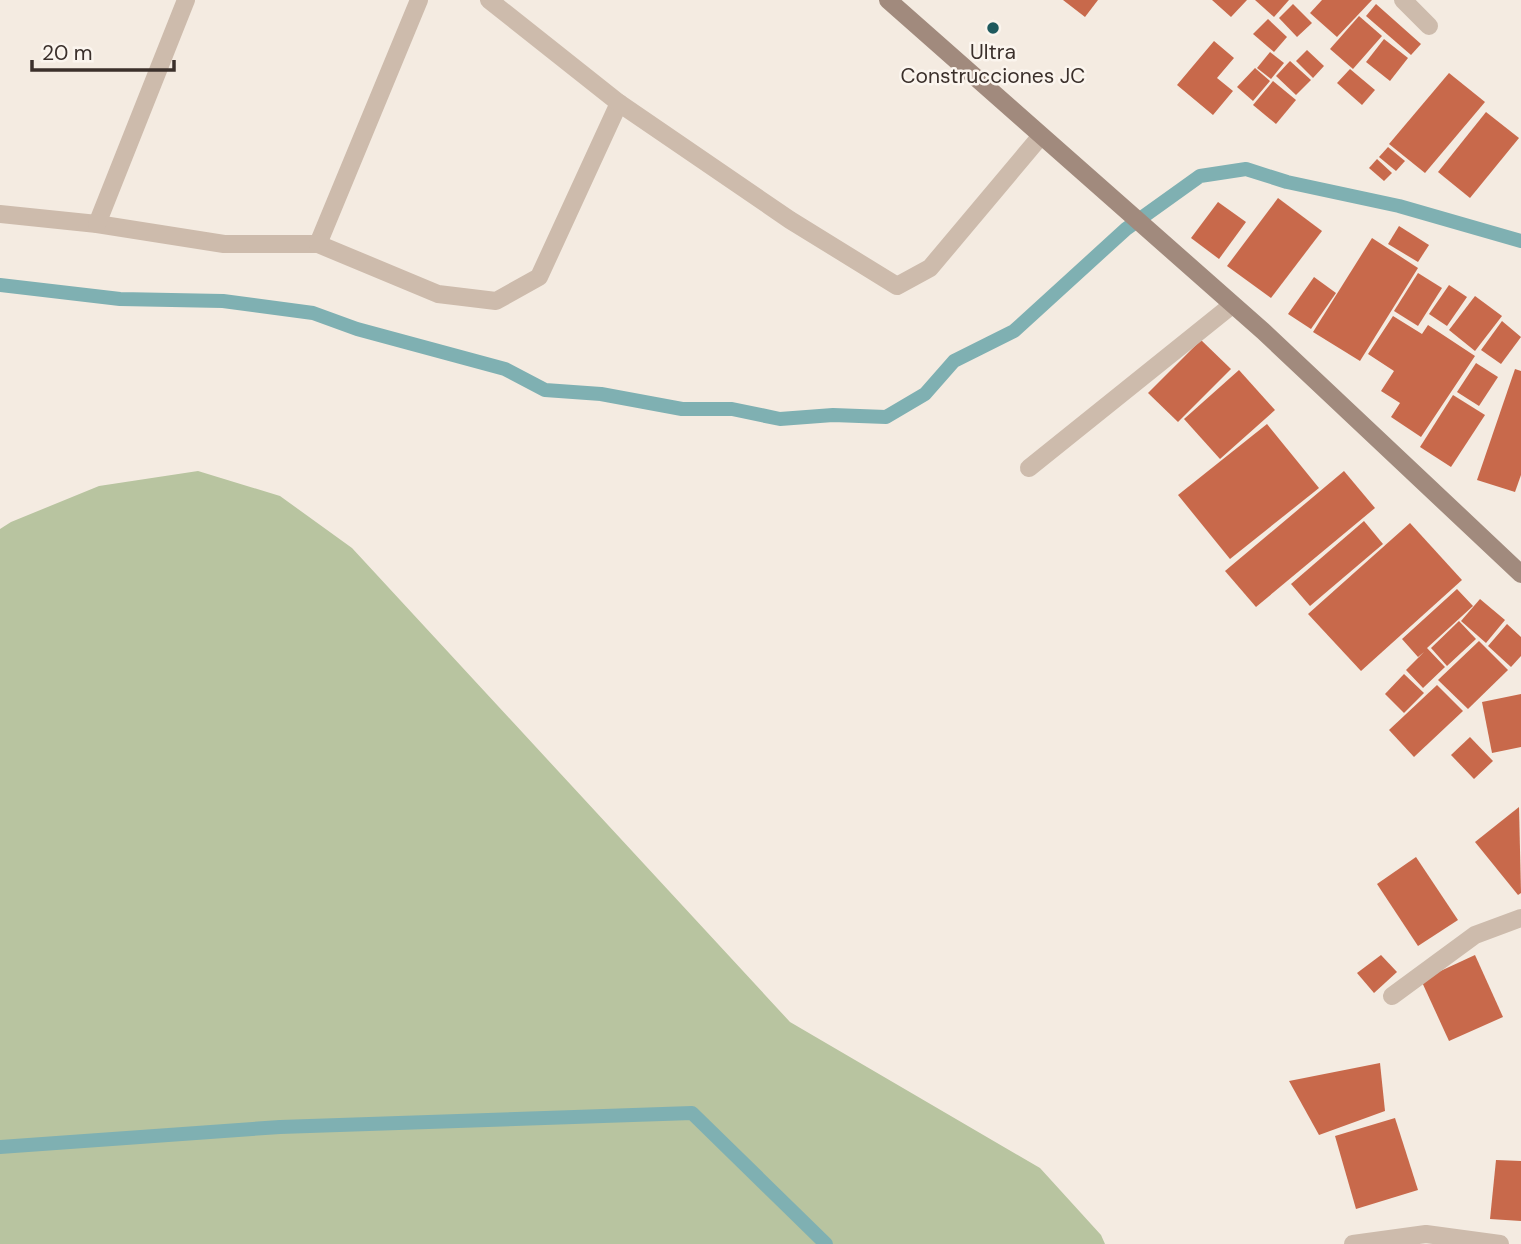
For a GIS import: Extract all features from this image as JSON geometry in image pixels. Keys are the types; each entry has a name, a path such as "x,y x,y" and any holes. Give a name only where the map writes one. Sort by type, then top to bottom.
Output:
{"main road":[{"path":"888,0 1232,304 1521,574"}],"street":[{"path":"97,224 187,0"},
{"path":"318,244 419,0"},
{"path":"489,0 619,103 790,220 897,286 930,268 1040,137"},
{"path":"1403,0 1429,26"},
{"path":"0,214 97,224 225,244 318,244 438,295 496,301 539,277 619,103"},
{"path":"1029,468 1232,304"},
{"path":"1392,996 1475,935 1521,918"},
{"path":"1353,1244 1426,1234 1500,1244"}],"green space":[{"path":"198,471 280,496 352,548 790,1022 1040,1168 1101,1235 1105,1244 0,1244 0,529 99,486"}],"building":[{"path":"1063,0 1098,0 1085,17"},
{"path":"1212,0 1247,0 1231,17"},
{"path":"1255,0 1289,0 1274,17"},
{"path":"1322,0 1372,0 1337,37 1310,13"},
{"path":"1293,4 1312,23 1297,37 1279,18"},
{"path":"1376,4 1421,44 1411,55 1366,16"},
{"path":"1359,16 1382,36 1353,69 1330,49"},
{"path":"1268,19 1287,37 1274,52 1253,34"},
{"path":"1384,39 1408,58 1390,81 1366,62"},
{"path":"1214,41 1234,58 1217,78 1233,91 1213,115 1177,85"},
{"path":"1307,50 1324,66 1313,78 1296,61"},
{"path":"1270,52 1284,63 1271,79 1257,68"},
{"path":"1290,61 1311,80 1296,95 1276,76"},
{"path":"1255,68 1270,81 1253,101 1237,87"},
{"path":"1350,69 1375,90 1362,105 1337,83"},
{"path":"1449,73 1485,102 1425,173 1389,144"},
{"path":"1273,81 1296,100 1276,124 1253,105"},
{"path":"1486,112 1519,138 1470,198 1438,172"},
{"path":"1388,147 1405,161 1396,171 1379,157"},
{"path":"1377,159 1392,173 1384,181 1369,168"},
{"path":"1278,198 1322,231 1271,298 1227,266"},
{"path":"1218,202 1246,222 1219,259 1191,238"},
{"path":"1399,226 1429,245 1418,262 1388,244"},
{"path":"1372,238 1418,268 1360,361 1313,332"},
{"path":"1418,273 1442,288 1418,326 1394,311"},
{"path":"1314,277 1336,293 1311,329 1288,314"},
{"path":"1449,285 1467,297 1447,326 1429,314"},
{"path":"1475,296 1502,316 1475,351 1449,330"},
{"path":"1393,316 1422,334 1428,325 1475,356 1421,437 1391,417 1400,403 1381,391 1394,371 1368,354"},
{"path":"1502,321 1521,337 1501,364 1481,350"},
{"path":"1201,340 1231,369 1178,422 1148,393"},
{"path":"1476,363 1498,377 1479,406 1457,392"},
{"path":"1515,369 1521,371 1521,475 1515,492 1477,480"},
{"path":"1239,370 1275,410 1220,459 1184,419"},
{"path":"1453,395 1485,415 1451,467 1420,447"},
{"path":"1267,424 1319,488 1230,559 1178,495"},
{"path":"1344,471 1375,508 1256,607 1225,571"},
{"path":"1364,521 1383,544 1310,606 1291,584"},
{"path":"1410,523 1462,580 1361,671 1308,614"},
{"path":"1457,589 1473,606 1427,648 1445,667 1423,688 1406,670 1424,652 1418,657 1402,639"},
{"path":"1480,599 1505,620 1486,643 1461,621"},
{"path":"1459,621 1476,639 1447,666 1431,648"},
{"path":"1507,624 1521,637 1521,656 1511,667 1488,646"},
{"path":"1479,641 1508,670 1468,709 1438,680"},
{"path":"1404,674 1424,693 1404,713 1385,694"},
{"path":"1437,685 1463,711 1414,757 1389,730"},
{"path":"1521,694 1521,747 1492,753 1482,702"},
{"path":"1470,737 1493,761 1474,779 1451,755"},
{"path":"1519,807 1521,893 1518,895 1475,842"},
{"path":"1416,857 1458,920 1418,946 1377,884"},
{"path":"1381,955 1397,972 1374,993 1357,973"},
{"path":"1475,955 1503,1017 1449,1041 1421,980"},
{"path":"1380,1063 1385,1111 1319,1135 1289,1081"},
{"path":"1395,1118 1418,1190 1356,1209 1335,1136"},
{"path":"1496,1160 1521,1161 1521,1221 1490,1219"}],"waterway":[{"path":"0,285 120,299 223,301 313,313 357,329 505,369 545,390 601,394 682,409 732,409 780,419 833,415 886,417 925,394 954,361 1014,331 1126,229 1200,176 1246,169 1287,182 1399,206 1521,241"},
{"path":"0,1147 280,1127 692,1113 826,1244"}],"place":[{"name":"Ultra Construcciones JC","path":"993,28"}]}
